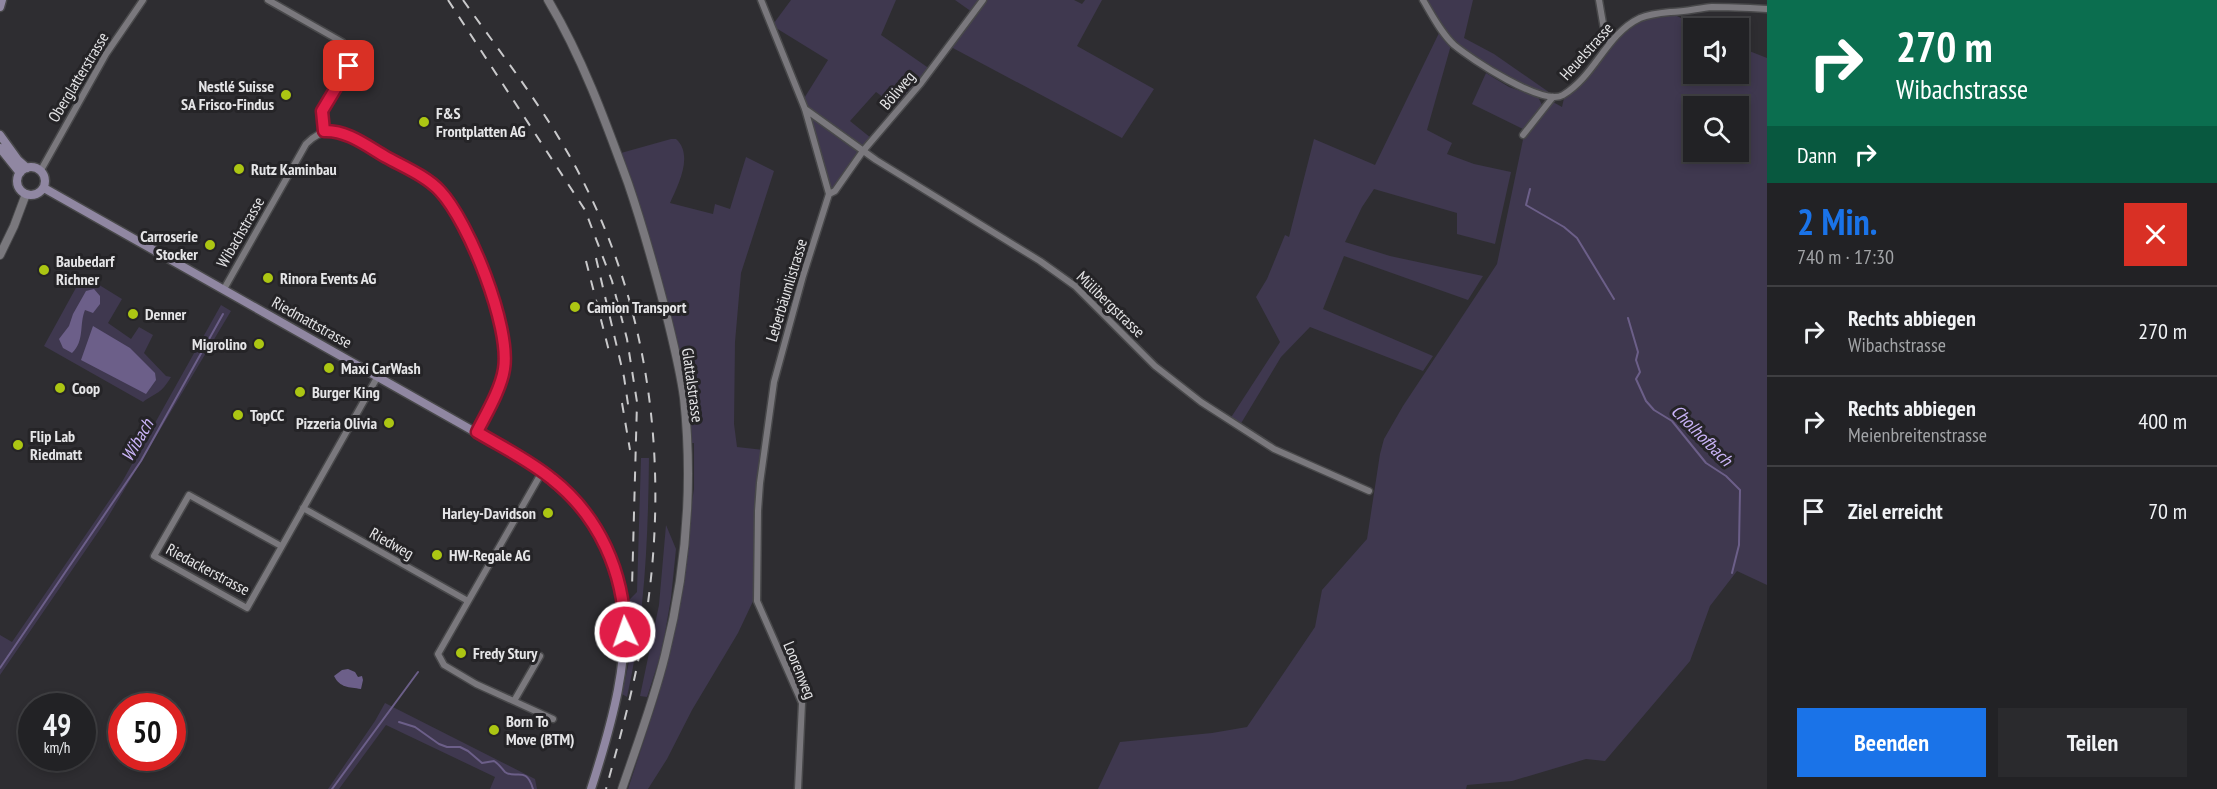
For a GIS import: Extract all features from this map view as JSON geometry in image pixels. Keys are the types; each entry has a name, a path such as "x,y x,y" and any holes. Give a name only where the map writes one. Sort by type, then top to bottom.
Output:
{"main road":[{"path":"0,7 2,0"},
{"path":"0,135 23,170"},
{"path":"0,148 23,170"},
{"path":"34,167 41,170 46,180 44,188 38,194 26,194 18,185 23,170 34,167"},
{"name":"Riedmattstrasse","path":"44,188 477,432 543,472 566,491 596,528 615,567 623,602 625,632 621,673 591,789"}],"street":[{"name":"Oberglatterstrasse","path":"41,170 106,54 143,0"},
{"path":"268,0 342,42 352,52 349,66 322,111 324,131 341,132 429,181 448,202 471,243 499,315 504,351 504,369 492,402 477,432"},
{"name":"Glattalstrasse","path":"548,0 594,92 636,208 674,344 683,396 688,448 688,486 678,594 662,665 622,789"},
{"path":"761,0 805,109 829,194"},
{"name":"Böliweg","path":"829,194 835,191 864,151 921,83 983,0"},
{"name":"Heuelstrasse","path":"1423,0 1453,44 1501,76 1545,96 1553,97 1565,94 1586,74 1621,31 1639,19 1650,15 1710,7 1767,9"},
{"path":"1599,0 1605,35 1610,43"},
{"path":"1523,135 1553,97"},
{"name":"Mülibergstrasse","path":"805,109 864,151 1040,261 1075,286 1155,366 1202,402 1274,449 1369,491"},
{"name":"Wibachstrasse","path":"224,289 306,144 313,136 324,131"},
{"path":"0,255 26,194"},
{"name":"Leberbäumlistrasse","path":"757,601 760,483 774,382 802,276 829,194"},
{"name":"Riedackerstrasse","path":"281,546 189,495 154,556 247,608 378,376"},
{"path":"543,472 438,654 444,665 476,684 553,719"},
{"name":"Riedweg","path":"303,508 468,601"},
{"name":"Loorenweg","path":"757,601 802,703 798,789"},
{"path":"514,701 540,656"}],"shaded area":[{"path":"791,0 896,0 881,35 930,69 898,108 876,92 850,121 871,138 834,190 830,192 803,100 828,60 776,28 774,23"},
{"path":"955,0 981,0 972,12"},
{"path":"986,0 1074,0 1082,4 1085,0 1102,0 1077,46 1154,89 1122,138 951,47"},
{"path":"1426,0 1473,0 1464,38 1494,54 1553,95 1545,94 1506,75 1466,52 1445,33"},
{"path":"1671,13 1683,19 1683,84 1749,84 1749,51 1767,58 1767,585 1737,571 1710,606 1690,661 1605,761 1586,759 1512,781 1467,785 1466,789 1098,789 1120,742 1212,733 1247,727 1315,627 1322,590 1367,539 1384,439 1403,406 1497,264 1525,130 1472,104 1486,73 1509,87 1538,97 1545,111 1553,102 1562,107 1565,94 1610,43 1639,19"},
{"path":"1439,33 1451,45 1427,130 1452,143 1447,154 1474,164 1511,172 1495,244 1457,234 1457,213 1374,189 1362,207 1345,242 1390,256 1483,276 1468,300 1344,256 1323,309 1433,356 1423,371 1310,327 1281,357 1240,425 1230,419 1280,342 1256,297 1267,279 1285,235 1289,237 1314,139 1375,165"},
{"path":"676,139 681,146 684,162 670,203 713,214 715,204 730,209 746,157 774,171 741,273 735,342 734,424 737,447 764,450 755,597 738,633 648,789 628,789 658,697 668,656 694,489 694,443 692,443 681,369 665,296 645,224 621,153"},
{"path":"83,275 122,299 108,323 131,339 139,327 153,335 144,353 166,376 171,377 161,390 143,402 44,346"},
{"path":"94,289 100,296 100,304 93,313 85,310 79,343 72,353 63,348 59,339 69,326 86,291"},
{"path":"221,305 231,311 105,522 0,675 0,635 12,642 122,482"},
{"path":"93,326 130,348 155,373 156,380 146,394 81,360"},
{"path":"641,458 649,458 646,548 642,608 627,697 622,694 632,637 628,601 637,592"},
{"path":"666,525 676,549 671,598 662,651 647,697 640,696 659,605"},
{"path":"348,669 355,672 358,677 362,676 361,689 345,686 336,680 334,676"},
{"path":"385,703 535,779 537,789 490,789 495,777 386,725 339,789 328,789"}],"waterway":[{"path":"1530,189 1526,205 1564,227 1577,238 1614,299"},
{"name":"Wibach","path":"0,668 141,461 223,314"},
{"name":"Cholhofbach","path":"1628,318 1638,352 1636,360 1640,372 1636,379 1646,401 1654,410 1672,421 1706,463 1726,476 1740,490 1739,545 1732,573"},
{"path":"332,789 418,672"},
{"path":"399,722 415,727 439,744 447,747 460,747 482,763 494,761 509,774 524,775 533,789"}],"railway":[{"path":"448,0 585,210 612,281 627,339 637,402 632,588"},
{"path":"463,0 542,111 583,181 607,234 626,289 640,346 650,403 655,461 655,519 651,577 635,674 606,789"},
{"path":"596,258 624,377 629,411"},
{"path":"586,261 609,351"},
{"path":"622,403 630,450"}],"place":[{"name":"Nestlé Suisse SA Frisco-Findus","path":"286,95"},
{"name":"F&S Frontplatten AG","path":"424,122"},
{"name":"Rutz Kaminbau","path":"239,169"},
{"name":"Carroserie Stocker","path":"210,245"},
{"name":"Baubedarf Richner","path":"44,270"},
{"name":"Rinora Events AG","path":"268,278"},
{"name":"Camion Transport","path":"575,307"},
{"name":"Denner","path":"133,314"},
{"name":"Migrolino","path":"259,344"},
{"name":"Maxi CarWash","path":"329,368"},
{"name":"Coop","path":"60,388"},
{"name":"Burger King","path":"300,392"},
{"name":"TopCC","path":"238,415"},
{"name":"Pizzeria Olivia","path":"389,423"},
{"name":"Flip Lab Riedmatt","path":"18,445"},
{"name":"Harley-Davidson","path":"548,513"},
{"name":"HW-Regale AG","path":"437,555"},
{"name":"Fredy Stury","path":"461,653"},
{"name":"Born To Move (BTM)","path":"494,730"}],"route":[{"path":"349,66 322,111 324,131 341,132 429,181 448,202 471,243 490,287 499,315 504,351 504,369 492,402 477,432 551,478 582,508 604,541 615,567 625,612 625,632"}]}
